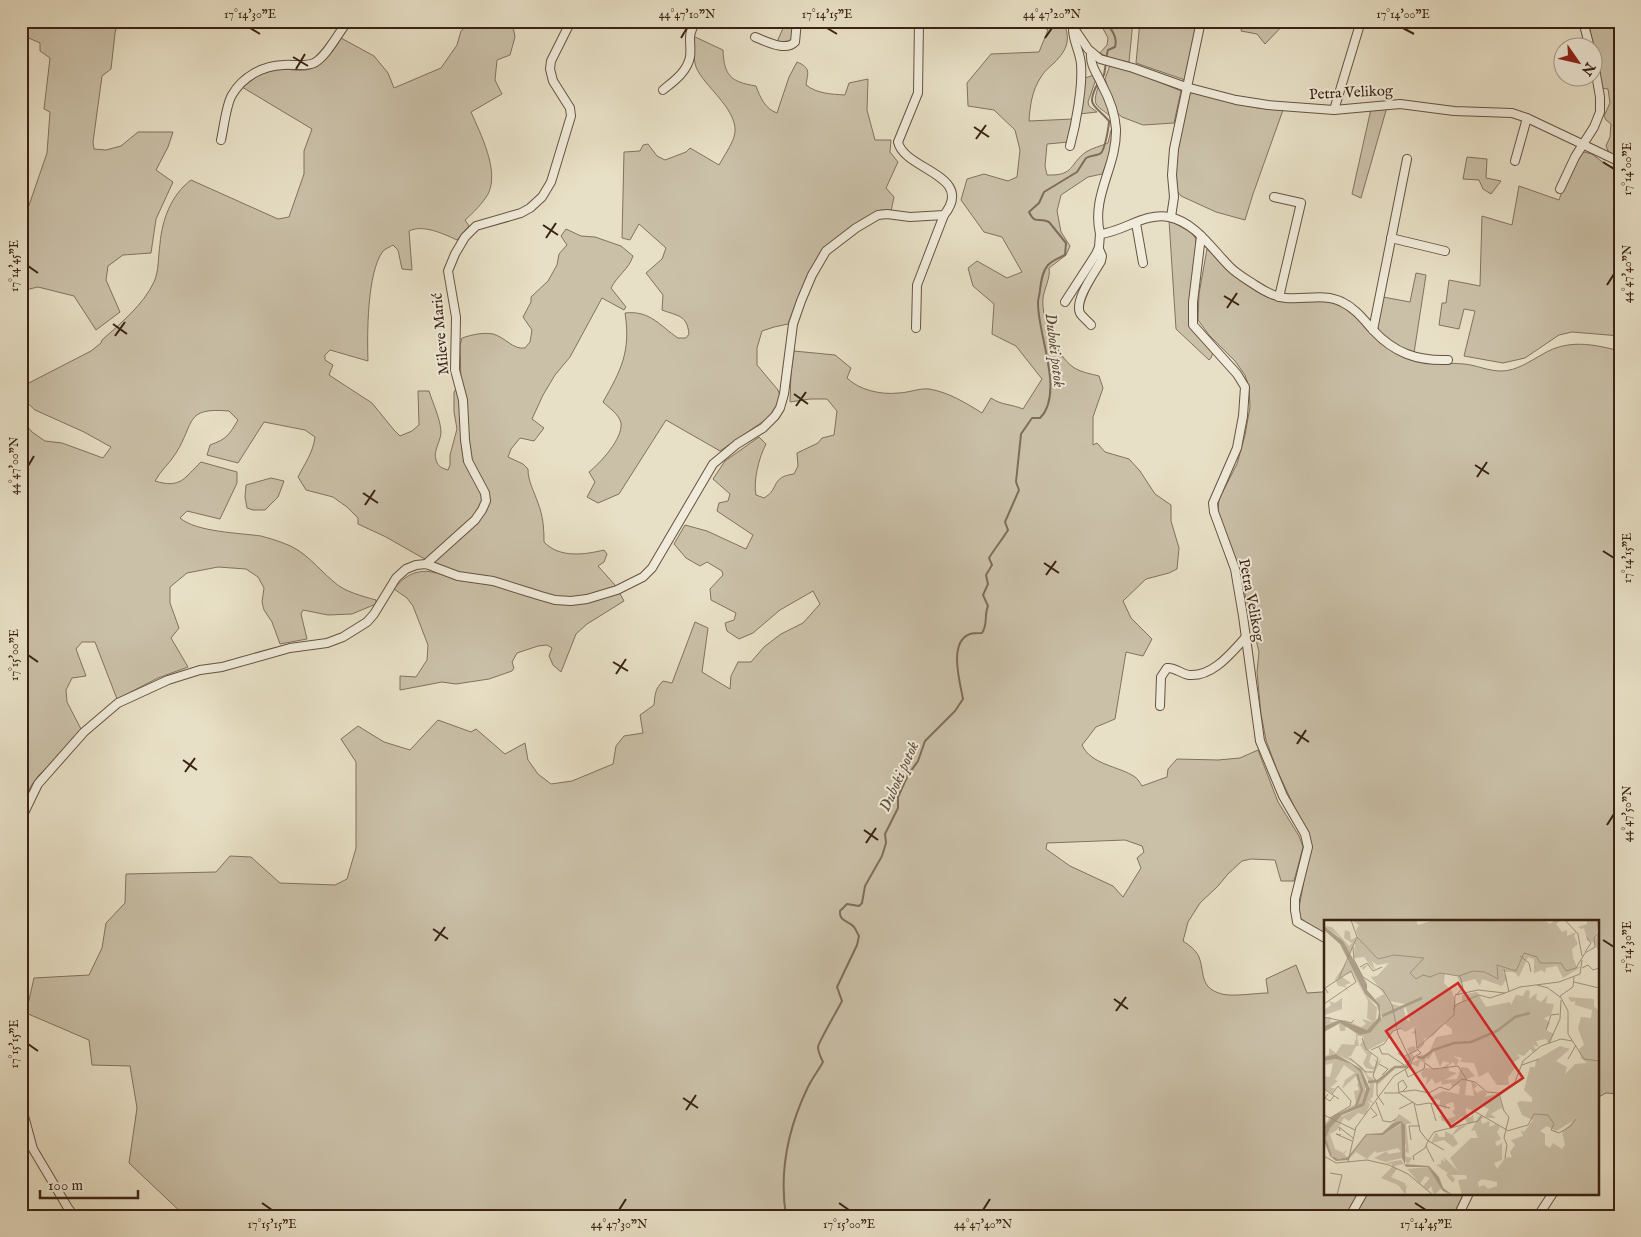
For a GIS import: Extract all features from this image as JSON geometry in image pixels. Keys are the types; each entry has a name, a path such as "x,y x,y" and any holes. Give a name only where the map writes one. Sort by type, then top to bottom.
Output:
{"street":[{"path":"222,140 231,96 240,84 252,73 270,66 308,65 316,62 348,21"},
{"name":"Mileve Marić","path":"426,564 475,520 486,501 485,493 468,461 463,400 455,370 456,318 448,271 465,237 476,226 512,216 530,208 542,196 551,182 571,116 570,108 553,81 550,65 570,21"},
{"path":"755,37 783,47 789,46 795,42 797,21"},
{"path":"916,328 917,285 944,215 952,206 952,194 949,188 938,175 908,156 899,147 898,142 918,93 919,21"},
{"path":"1171,217 1174,197 1172,175 1174,149 1201,21"},
{"path":"1334,110 1361,21"},
{"path":"1583,21 1587,38"},
{"path":"663,90 677,80 687,65 690,56 690,30 695,22"},
{"path":"1070,146 1082,72 1081,59 1071,24"},
{"name":"Petra Velikog","path":"1071,24 1091,53 1107,61 1186,87 1251,103 1334,110 1400,104 1454,111 1512,113 1527,118 1620,162"},
{"name":"Petra Velikog","path":"1091,53 1092,66 1112,108 1116,129 1111,161 1104,179 1098,206 1097,222 1100,234 1098,249 1102,256 1102,261 1081,297 1079,305 1080,313 1091,325"},
{"path":"1560,190 1594,127 1600,112 1598,88"},
{"path":"1515,161 1527,118"},
{"path":"1373,330 1407,159"},
{"path":"1274,196 1301,203 1279,297"},
{"path":"21,818 38,784 84,732 118,703 168,680 200,670 222,667 290,648 327,643 343,637 367,622 396,578 416,565 426,564 458,576 493,581 554,600 571,601 586,600 617,590 643,577 652,568 713,464 737,444 762,428 775,416 780,408 784,394 793,324 805,292 826,251 856,228 878,215 887,214 910,217 944,215"},
{"path":"1100,234 1109,233 1150,218 1171,217 1190,226 1238,274 1268,292 1279,297 1336,299 1351,307 1386,342 1409,355 1426,359 1448,360"},
{"path":"1136,223 1143,263"},
{"name":"Petra Velikog","path":"1201,236 1192,325 1237,374 1245,387 1243,416 1237,448 1213,503 1214,512 1235,569 1260,741 1283,796 1305,834 1308,847 1295,899 1297,922 1324,937"},
{"path":"1392,238 1445,251"},
{"path":"1065,302 1092,262 1098,249"},
{"path":"1160,706 1161,677 1167,668 1173,668 1187,674 1205,673 1229,656 1246,637"},
{"path":"21,1105 33,1149 74,1216"},
{"path":"1350,1216 1362,1194"},
{"path":"1458,1216 1469,1194"},
{"path":"1538,1216 1552,1194"}],"shaded area":[{"path":"24,21 54,21 58,23 59,21 118,21 111,69 102,76 93,142 94,149 106,150 121,146 138,132 173,132 168,147 156,170 173,182 156,219 151,253 123,255 108,266 106,280 120,312 96,330 74,296 38,287 21,291 21,234 24,231 27,211 47,153 50,112 44,109 50,58 40,51 40,43 22,35"},
{"path":"472,21 512,21 515,37 510,55 497,60 495,80 502,94 471,112 490,163 492,174 488,194 478,208 465,220 469,226 457,240 427,229 409,231 412,270 402,269 398,250 393,245 383,251 374,273 371,288 368,320 368,361 330,350 325,355 325,360 333,365 329,375 372,403 400,436 412,431 419,425 418,391 429,391 441,428 435,453 436,460 439,466 448,470 457,429 454,412 454,392 461,381 460,345 462,338 489,333 517,347 525,348 530,342 532,330 523,317 531,302 531,297 548,281 557,265 559,254 567,245 561,236 566,229 581,236 595,237 621,246 633,256 629,265 611,288 626,307 624,310 602,298 570,357 555,375 543,395 532,419 544,428 534,441 520,438 511,449 508,457 523,464 528,469 530,482 542,517 544,542 557,551 564,553 580,554 604,550 607,554 604,562 598,566 615,585 624,601 587,624 576,634 561,672 553,665 549,656 552,648 547,645 538,646 517,653 512,662 514,668 512,671 489,679 456,684 442,682 400,690 400,676 416,677 427,660 428,645 413,606 407,598 394,589 407,576 412,574 423,571 436,573 439,565 358,524 358,518 333,497 306,490 298,477 311,453 315,437 305,430 264,422 238,463 207,455 210,445 227,436 238,420 229,411 215,410 204,412 193,419 176,453 155,481 176,483 186,477 201,462 237,472 237,483 220,519 187,511 180,518 187,523 207,529 261,536 291,546 338,585 354,593 376,600 376,604 352,614 328,615 303,610 301,614 307,639 280,644 272,622 264,610 262,602 264,588 258,577 246,569 218,567 187,573 170,587 170,603 179,628 171,638 188,667 158,678 117,699 95,642 82,642 76,649 86,676 72,678 66,690 67,702 81,729 55,760 38,776 31,786 21,810 21,526 25,526 21,511 21,404 28,408 27,426 45,441 62,443 103,458 111,447 84,432 35,410 22,398 23,386 91,351 138,306 156,278 165,217 178,193 191,180 278,219 289,217 304,174 304,151 312,129 242,87 270,71 280,69 311,69 327,58 341,38 374,56 388,73 394,88 441,68 457,45 461,31"},
{"path":"786,21 794,21 792,40 787,43 777,42"},
{"path":"1032,21 1063,21 1067,33 1067,44 1035,87 1030,110 1029,121 1073,119 1069,142 1047,144 1045,166 1047,175 1063,174 1086,152 1108,143 1111,130 1114,129 1110,155 1102,174 1088,177 1061,195 1057,211 1061,232 1070,246 1066,255 1049,268 1043,298 1044,316 1051,336 1067,361 1079,370 1099,376 1103,388 1093,417 1093,445 1097,443 1105,452 1129,459 1140,471 1155,494 1171,505 1171,521 1179,548 1177,569 1146,579 1123,601 1131,618 1152,639 1143,656 1126,652 1115,719 1096,727 1082,745 1092,757 1135,777 1142,786 1167,777 1168,769 1177,759 1218,760 1240,758 1258,750 1278,802 1299,836 1303,847 1294,881 1281,881 1275,860 1251,859 1242,861 1200,903 1188,922 1183,941 1199,957 1206,984 1222,994 1268,993 1266,979 1296,965 1307,993 1324,991 1324,1194 1464,1194 1453,1216 185,1216 129,1163 137,1108 130,1066 92,1065 89,1040 26,1013 34,978 89,975 102,948 106,923 125,903 126,874 216,872 230,856 251,857 280,883 335,885 347,879 356,848 356,762 341,739 358,726 384,742 410,750 438,720 471,732 476,729 505,754 525,743 528,760 538,774 551,784 572,781 613,764 616,746 624,736 643,733 640,715 654,705 656,692 663,681 672,683 695,622 708,628 702,672 730,689 731,676 738,662 751,662 764,647 781,634 803,623 820,604 813,591 780,610 753,633 739,639 727,631 725,623 734,620 736,613 711,600 710,589 723,575 722,571 707,562 700,566 686,558 674,544 685,525 707,531 746,549 753,535 717,511 719,503 728,501 730,494 713,479 725,461 759,437 766,444 757,469 755,489 756,495 764,498 769,495 781,478 794,474 798,466 797,453 818,443 822,438 834,435 837,411 827,399 790,402 794,351 835,355 851,368 847,378 858,386 871,391 902,393 929,389 950,395 982,413 991,398 1023,409 1042,379 1016,346 992,334 994,304 973,286 968,268 977,261 1007,278 1022,272 1002,237 984,232 961,200 967,179 984,174 1008,181 1017,177 1020,150 1015,130 994,110 968,106 967,83 991,54 1039,52 1048,30","holes":["1125,840 1142,846 1144,852 1137,858 1141,868 1123,897 1113,886 1070,866 1046,849 1047,843"]},
{"path":"1099,21 1133,21 1129,62 1109,58 1100,53 1107,45 1108,38"},
{"path":"1140,21 1199,21 1185,80 1136,63"},
{"path":"1243,21 1287,21 1265,44 1257,34 1241,31"},
{"path":"1588,21 1620,21 1620,158 1610,155 1606,146 1610,137 1611,124 1604,116 1610,103 1608,89 1602,88 1604,88 1604,38 1592,38"},
{"path":"693,36 723,50 725,66 730,76 740,82 756,86 766,106 777,113 789,77 797,62 807,68 806,85 820,92 845,95 849,83 868,79 867,110 875,140 891,140 890,152 898,162 886,188 894,197 890,216 876,219 819,258 806,279 788,324 762,331 757,348 757,365 778,390 780,396 777,408 768,418 720,451 666,420 619,494 598,503 587,497 595,482 589,472 610,450 621,429 621,423 614,411 603,402 623,360 627,339 625,313 648,316 678,338 686,338 689,334 686,323 681,317 662,310 663,295 646,273 662,259 666,248 639,224 630,240 622,238 624,152 640,151 643,145 648,144 657,156 665,160 686,152 690,148 719,165 734,137 733,118 696,67"},
{"path":"1110,65 1132,71 1181,91 1174,123 1143,125 1122,117 1116,112 1105,79"},
{"path":"1094,75 1096,79 1088,102 1089,106 1097,112 1079,114 1085,78"},
{"path":"1099,85 1113,119 1097,105 1095,98"},
{"path":"1189,92 1258,108 1283,110 1245,220 1216,212 1181,196 1177,191 1176,161"},
{"path":"1387,107 1361,198 1352,194 1371,109"},
{"path":"1584,152 1592,154 1605,164 1620,170 1620,336 1572,332 1559,335 1525,358 1503,363 1464,356 1475,311 1464,309 1459,329 1439,325 1442,303 1446,303 1449,280 1480,286 1482,216 1512,225 1519,186 1559,200 1572,167"},
{"path":"1467,157 1487,159 1486,178 1501,181 1491,194 1483,189 1479,180 1463,179"},
{"path":"1169,220 1192,233 1196,239 1190,325 1213,352 1209,360 1176,329"},
{"path":"1207,249 1210,249 1236,276 1256,290 1278,299 1322,301 1340,305 1352,313 1382,343 1403,357 1412,360 1430,363 1464,364 1491,370 1507,371 1562,346 1581,344 1620,351 1620,1094 1606,1093 1598,1097 1598,920 1324,920 1324,935 1299,917 1310,847 1307,834 1277,770 1266,740 1261,714 1257,672 1259,652 1238,566 1218,514 1219,499 1237,464 1245,435 1250,407 1249,387 1245,375 1235,361 1209,335 1198,320 1199,294"},
{"path":"1416,273 1426,275 1414,353 1387,340 1377,326 1383,297 1410,302"},
{"path":"271,478 284,481 278,497 265,510 247,508 245,497 246,485"}],"waterway":[{"name":"Duboki potok","path":"1105,21 1116,40 1115,47 1108,50 1106,58"},
{"name":"Duboki potok","path":"1101,79 1104,75 1106,63"},
{"name":"Duboki potok","path":"786,1216 784,1183 790,1135 800,1104 810,1082 823,1062 818,1047 842,1001 837,987 857,945 859,936 854,927 842,919 840,911 847,904 859,906 862,903 865,886 882,856 886,843 885,834 898,808 898,797 908,775 918,761 925,741 955,711 963,699 957,663 959,645 963,638 970,634 982,633 984,630 988,606 983,595 988,584 986,575 992,565 989,558 1008,530 1005,522 1019,490 1016,482 1021,434 1032,418 1040,418 1047,407 1050,394 1050,378 1038,300 1044,271 1050,263 1065,255 1066,243 1049,222 1035,220 1029,212 1039,203 1044,192 1077,172 1086,158 1100,154 1102,151 1109,121 1093,105 1092,97 1098,83"}]}
